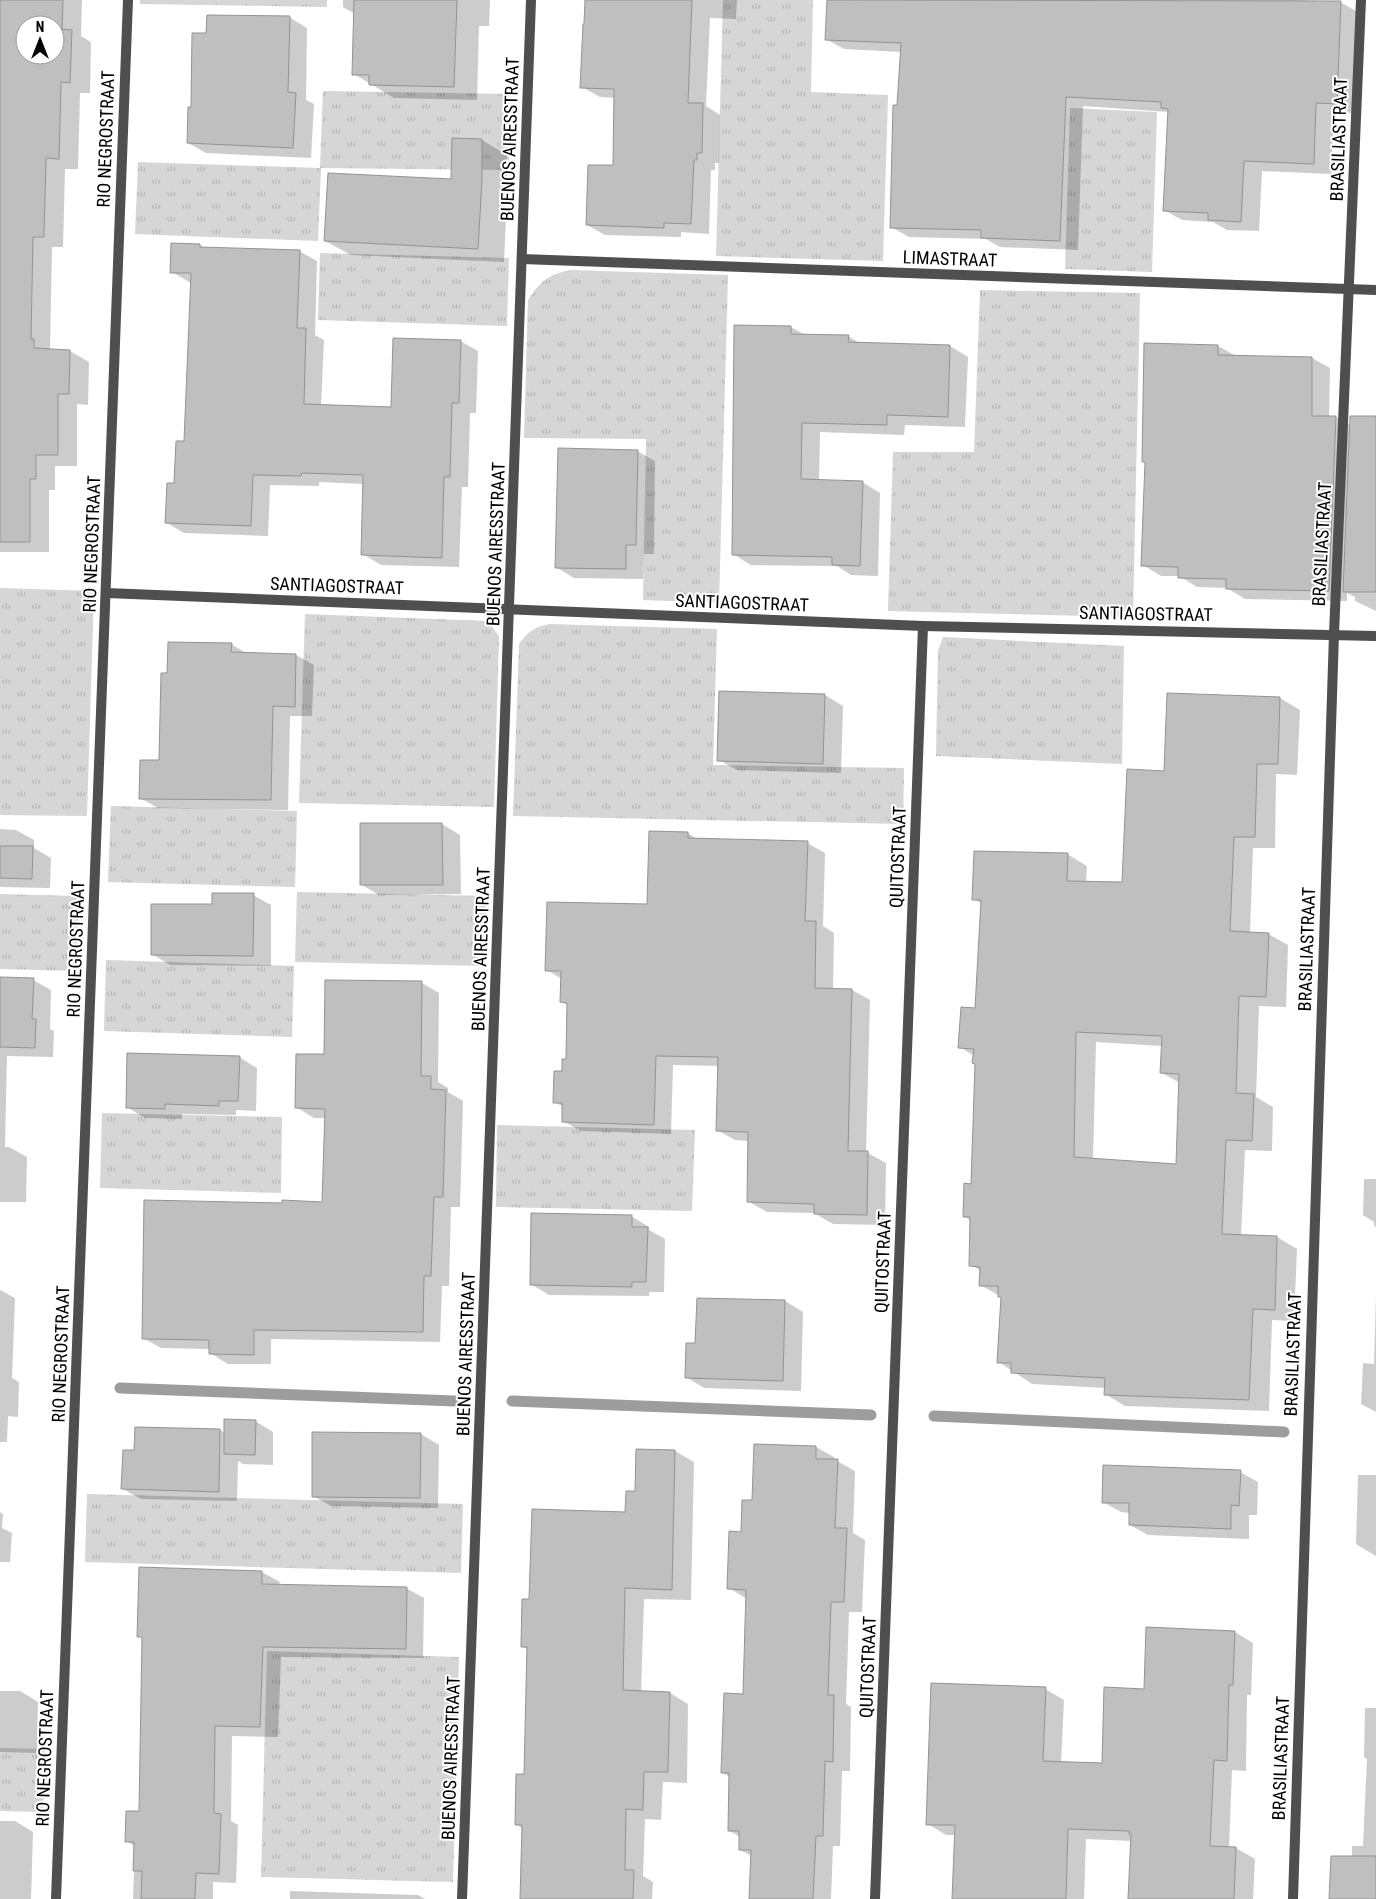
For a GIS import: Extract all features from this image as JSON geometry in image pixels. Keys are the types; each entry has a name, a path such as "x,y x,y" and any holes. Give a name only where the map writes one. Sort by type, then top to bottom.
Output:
{"street":[{"name":"RIO NEGROSTRAAT","path":"56,1899 128,0"},
{"name":"BUENOS AIRESSTRAAT","path":"462,1899 531,0"},
{"name":"BRASILIASTRAAT","path":"1293,1899 1334,634 1361,0"},
{"name":"LIMASTRAAT","path":"522,259 1376,290"},
{"name":"SANTIAGOSTRAAT","path":"106,593 923,626 1376,636"},
{"name":"QUITOSTRAAT","path":"875,1899 923,626"}],"green space":[{"path":"140,0 327,0 327,7 140,4"},
{"path":"723,0 813,0 811,92 888,95 883,261 716,256"},
{"path":"323,91 510,94 509,170 321,168 318,241 135,234 138,162 320,168"},
{"path":"1070,108 1157,112 1152,272 1065,269"},
{"path":"320,253 509,258 507,326 318,320"},
{"path":"570,270 728,275 719,603 643,600 646,439 524,438 528,300 545,280"},
{"path":"980,290 1140,293 1133,617 888,611 893,452 974,452"},
{"path":"0,588 94,591 87,816 0,815"},
{"path":"305,614 488,621 499,636 494,807 299,803"},
{"path":"550,624 717,629 713,765 904,768 903,824 513,816 519,644 532,630"},
{"path":"943,637 1124,646 1122,764 936,756 938,651"},
{"path":"111,806 297,811 295,887 108,882"},
{"path":"297,892 486,896 485,966 295,962"},
{"path":"0,894 78,896 77,971 0,969"},
{"path":"106,960 294,966 292,1037 104,1031"},
{"path":"102,1113 282,1117 281,1193 100,1188"},
{"path":"497,1125 695,1130 692,1211 496,1207"},
{"path":"87,1494 463,1504 461,1573 85,1562"},
{"path":"267,1651 459,1657 453,1882 261,1877"},
{"path":"0,1748 45,1749 43,1812 0,1811"}],"building":[{"path":"0,0 63,0 62,15 15,15 15,65 65,65 65,29 72,30 70,83 61,82 59,159 46,158 44,237 33,237 31,339 34,339 34,348 70,350 69,394 58,394 58,455 36,455 36,479 30,479 30,542 0,542"},
{"path":"354,0 457,0 454,87 369,85 369,75 352,75"},
{"path":"585,0 692,0 688,103 703,103 702,153 697,153 697,160 694,160 691,224 664,223 664,228 586,225 588,165 613,165 614,89 580,88"},
{"path":"827,0 1341,1 1337,104 1316,103 1314,164 1244,161 1241,222 1208,220 1208,213 1163,211 1168,109 1161,108 1161,102 1066,97 1060,241 981,238 981,230 890,228 893,105 897,105 901,43 825,40"},
{"path":"207,15 290,16 288,92 296,93 293,148 187,143 188,107 191,107 192,33 206,33"},
{"path":"452,138 482,139 478,249 324,241 328,173 451,179"},
{"path":"171,243 200,244 200,247 300,250 297,328 306,328 304,404 391,407 393,338 461,340 459,403 452,403 450,477 444,477 442,558 361,555 363,475 302,473 301,476 253,475 251,526 165,523 167,483 174,483 176,441 184,441 191,273 170,273"},
{"path":"734,325 791,326 791,334 849,335 848,342 950,345 948,417 887,415 887,425 802,423 801,479 863,481 860,566 832,565 832,557 732,555"},
{"path":"1144,343 1218,345 1218,355 1312,357 1312,416 1336,416 1329,591 1226,589 1226,579 1178,578 1178,567 1141,566 1145,462 1142,462"},
{"path":"1350,416 1376,416 1376,592 1343,592"},
{"path":"558,448 638,450 636,545 626,545 626,569 555,568"},
{"path":"168,642 232,643 231,652 296,654 295,707 273,706 271,800 139,799 140,760 159,760 161,673 167,673"},
{"path":"719,691 825,694 823,764 717,761"},
{"path":"1167,693 1280,697 1278,764 1257,764 1255,837 1234,837 1230,931 1269,933 1266,997 1239,996 1236,1093 1254,1094 1252,1141 1226,1140 1222,1234 1277,1236 1275,1310 1253,1309 1249,1400 1104,1395 1105,1378 1011,1373 1011,1363 997,1363 1001,1297 998,1297 998,1286 979,1286 980,1267 969,1266 970,1217 963,1217 964,1183 971,1184 975,1064 972,1063 974,1049 958,1048 961,1007 975,1008 981,900 972,900 974,851 1068,853 1067,881 1122,882 1127,769 1164,771","holes":["1076,1032 1162,1036 1160,1073 1179,1074 1176,1164 1074,1157"]},
{"path":"360,823 442,823 443,885 360,885"},
{"path":"649,831 688,832 688,838 808,841 805,921 816,921 815,988 852,989 848,1151 868,1151 867,1215 814,1214 814,1204 747,1202 748,1132 716,1131 718,1057 656,1056 654,1125 562,1122 562,1103 553,1103 554,1071 562,1071 562,1059 566,1059 567,1003 560,1002 561,971 545,971 547,902 647,904"},
{"path":"0,846 33,846 32,879 0,878"},
{"path":"212,893 254,893 253,956 151,955 151,904 212,904"},
{"path":"0,977 34,978 32,1019 36,1019 35,1048 0,1047"},
{"path":"325,980 422,981 421,1076 431,1076 431,1089 446,1090 443,1197 434,1197 431,1276 424,1276 423,1332 254,1330 254,1355 209,1354 209,1340 142,1339 144,1200 282,1203 282,1200 322,1202 325,1109 295,1108 296,1054 324,1054"},
{"path":"127,1053 240,1056 238,1101 219,1101 219,1106 165,1104 165,1109 126,1108"},
{"path":"531,1213 632,1215 632,1227 648,1227 646,1282 632,1282 632,1287 530,1285"},
{"path":"697,1298 785,1300 783,1381 685,1378 686,1343 695,1343"},
{"path":"224,1419 256,1420 255,1455 224,1454"},
{"path":"135,1427 220,1429 219,1492 121,1489 123,1450 134,1450"},
{"path":"312,1432 421,1433 420,1498 312,1497"},
{"path":"754,1444 816,1446 816,1459 838,1459 835,1528 847,1528 844,1602 831,1602 828,1695 834,1695 833,1762 825,1761 823,1836 816,1836 813,1899 749,1899 751,1850 739,1850 739,1831 728,1831 729,1773 721,1773 724,1693 743,1694 746,1590 727,1589 729,1531 741,1532 742,1500 752,1500"},
{"path":"636,1449 675,1450 672,1590 625,1588 623,1690 670,1692 668,1772 644,1772 643,1810 626,1809 625,1870 634,1870 633,1899 520,1899 522,1825 515,1825 516,1774 524,1774 527,1647 521,1647 522,1599 529,1599 532,1509 625,1512 626,1491 635,1491"},
{"path":"1103,1465 1241,1470 1239,1506 1231,1505 1231,1529 1129,1525 1129,1503 1102,1503"},
{"path":"139,1567 262,1571 262,1584 407,1587 406,1649 263,1647 260,1727 215,1726 214,1813 221,1814 219,1874 196,1873 195,1899 141,1899 142,1871 133,1871 134,1842 125,1842 126,1811 139,1811 142,1637 137,1637"},
{"path":"1146,1627 1235,1631 1233,1685 1229,1685 1227,1761 1214,1760 1210,1846 1236,1847 1234,1899 1128,1899 1131,1834 1129,1834 1129,1831 1068,1829 1066,1899 952,1899 955,1825 926,1825 931,1683 1046,1687 1043,1761 1102,1763 1104,1687 1144,1689"},
{"path":"1331,1856 1376,1856 1376,1899 1329,1899"}],"waterway":[{"path":"120,1388 454,1401"},
{"path":"512,1401 871,1415"},
{"path":"934,1416 1284,1432"}]}
